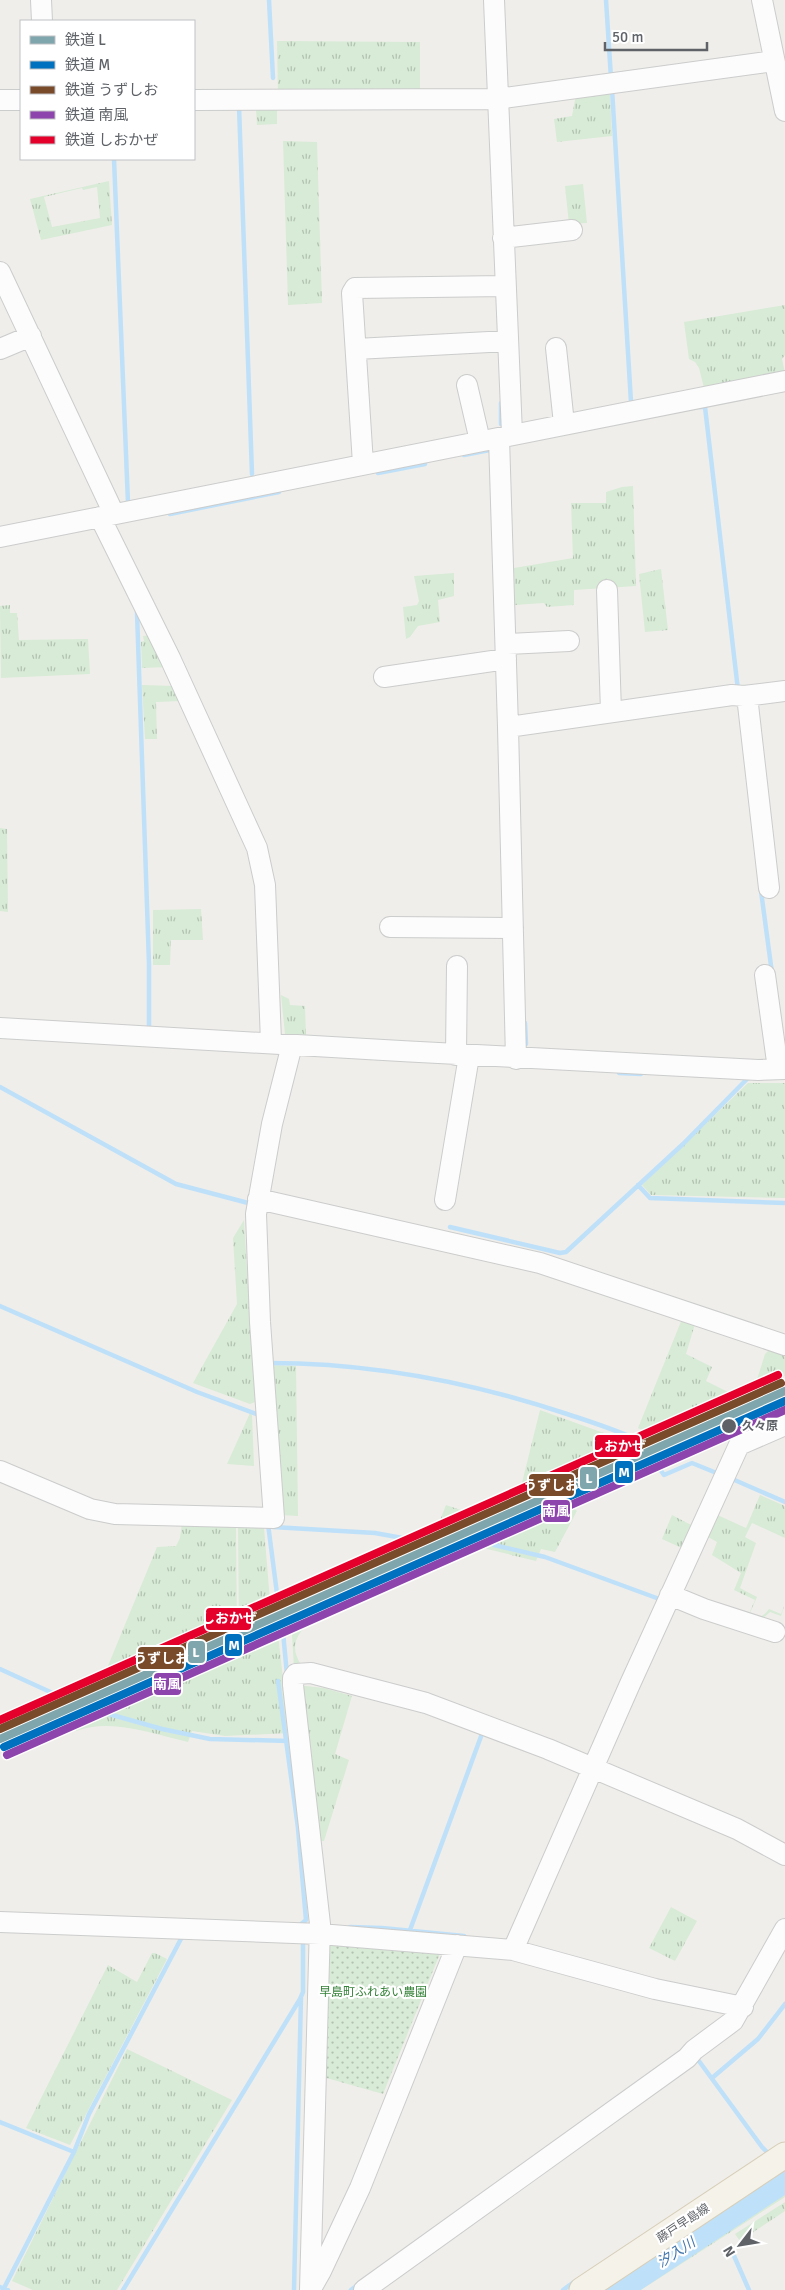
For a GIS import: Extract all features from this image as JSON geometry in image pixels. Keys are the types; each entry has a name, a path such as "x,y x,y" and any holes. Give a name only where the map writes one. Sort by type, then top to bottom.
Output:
{"main road":[{"name":"藤戸早島線","path":"582,2290 785,2155"}],"street":[{"path":"40,0 42,20"},
{"path":"494,0 493,99 508,340 498,441 506,652 514,726 513,928 516,1059"},
{"path":"762,0 785,111"},
{"path":"195,100 493,99 774,61"},
{"path":"0,100 20,100"},
{"path":"503,238 572,230"},
{"path":"0,272 19,341 107,515 257,848 264,885 284,1047 258,1199 256,1248 274,1518 115,1514 90,1509 0,1471"},
{"path":"363,464 352,293 355,288 505,286"},
{"path":"356,349 508,340"},
{"path":"556,348 564,424"},
{"path":"0,537 363,464 498,441 564,424 785,381"},
{"path":"466,385 498,441"},
{"path":"607,590 611,712"},
{"path":"384,677 569,641"},
{"path":"514,726 785,691"},
{"path":"741,696 769,888"},
{"path":"390,927 513,928"},
{"path":"445,1200 462,1056 457,966"},
{"path":"0,1028 284,1047 516,1059 781,1069 765,975"},
{"path":"258,1199 540,1263 785,1345"},
{"path":"514,1946 739,1445 785,1425"},
{"path":"670,1595 704,1609 775,1632"},
{"path":"310,2290 313,1932 293,1685 293,1678 296,1674 311,1673 426,1703 593,1768 737,1829 785,1855"},
{"path":"0,1922 313,1932 453,1944 514,1946 655,1988 743,2007"},
{"path":"364,2290 687,2058 692,2052 733,2021 743,2007 785,1929"},
{"path":"310,2290 321,2271 360,2188 453,1944"}],"green space":[{"path":"277,41 420,42 420,96 278,95"},
{"path":"610,94 612,136 557,142 554,119 572,116 576,95"},
{"path":"256,109 277,109 277,124 257,125"},
{"path":"283,141 317,142 322,303 288,305"},
{"path":"109,181 112,225 41,240 30,199","holes":["97,187 100,218 52,227 44,197 82,188 83,190"]},
{"path":"583,184 587,223 569,224 565,186"},
{"path":"785,305 785,355 782,359 785,373 704,388 699,368 695,362 689,359 684,322"},
{"path":"633,486 636,586 574,590 574,605 547,607 544,603 515,605 514,568 573,558 571,503 606,503 606,492"},
{"path":"661,569 668,630 645,632 639,574"},
{"path":"454,573 454,596 438,600 440,622 418,626 410,637 406,639 403,607 417,605 419,601 414,576"},
{"path":"10,605 10,613 17,613 19,640 88,639 90,674 1,678 0,606"},
{"path":"153,635 168,667 142,668 141,642 144,641 143,636"},
{"path":"142,685 175,686 181,701 156,702 157,739 145,739"},
{"path":"0,828 7,829 8,912 0,911"},
{"path":"201,909 203,940 171,940 170,965 153,965 153,910"},
{"path":"281,995 289,999 290,1005 305,1006 306,1037 289,1037 285,1034"},
{"path":"748,1083 785,1083 785,1198 651,1195 642,1185"},
{"path":"244,1220 255,1402 250,1404 193,1383 237,1304 233,1238"},
{"path":"682,1319 695,1324 686,1354 712,1367 706,1381 742,1399 657,1437 638,1428"},
{"path":"770,1349 785,1355 785,1376 754,1389 765,1354"},
{"path":"271,1365 296,1366 298,1516 280,1515"},
{"path":"540,1410 637,1445 518,1499"},
{"path":"250,1413 252,1415 254,1466 227,1464"},
{"path":"760,1495 785,1506 785,1538 752,1523 745,1537 756,1543 740,1588 757,1597 749,1615 760,1616 769,1609 781,1614 785,1604 781,1616 770,1612 760,1619 754,1619 747,1618 755,1600 734,1590 741,1573 712,1555 717,1542 703,1534 713,1513 746,1528"},
{"path":"446,1505 481,1517 440,1536 435,1533"},
{"path":"573,1508 577,1511 555,1552 541,1549 536,1561 483,1548 425,1571 421,1568 541,1515"},
{"path":"672,1515 695,1527 686,1550 662,1539"},
{"path":"182,1523 236,1528 237,1628 98,1690 157,1547 176,1546 180,1538"},
{"path":"238,1528 264,1528 271,1613 239,1627"},
{"path":"403,1577 408,1581 304,1628 297,1638 295,1649 298,1659 305,1670 294,1668 292,1635 300,1622"},
{"path":"278,1634 289,1733 225,1736 192,1731 188,1742 118,1727 90,1727 76,1731 72,1725 74,1721"},
{"path":"297,1685 324,1688 352,1696 335,1754 349,1760 324,1841 318,1841"},
{"path":"671,1907 697,1921 675,1961 649,1948"},
{"name":"早島町ふれあい農園","path":"328,1940 441,1951 383,2094 323,2077"},
{"path":"152,1953 167,1959 70,2145 26,2128 108,1965 137,1982"},
{"path":"127,2049 232,2100 117,2290 33,2290 12,2281"},
{"path":"785,2185 785,2197 641,2290 626,2290"},
{"path":"785,2202 785,2211 740,2241 735,2234"}],"waterway":[{"path":"269,0 273,78"},
{"path":"606,0 611,78"},
{"path":"612,89 631,402"},
{"path":"239,106 252,474"},
{"path":"114,160 128,503"},
{"path":"501,403 501,424"},
{"path":"700,407 705,407 738,690"},
{"path":"464,455 495,449"},
{"path":"378,473 425,464"},
{"path":"170,514 279,492"},
{"path":"140,610 137,612 149,964 149,1027"},
{"path":"761,891 772,973"},
{"path":"525,1023 526,1044"},
{"path":"619,1073 641,1074"},
{"path":"450,1227 560,1253 566,1252 683,1144 747,1079"},
{"path":"0,1087 176,1184 252,1204"},
{"path":"638,1185 650,1198 785,1203"},
{"path":"0,1306 197,1392 259,1415"},
{"path":"269,1363 345,1366 420,1376 531,1403 617,1431 646,1444"},
{"path":"659,1468 664,1475 692,1463 719,1474"},
{"path":"730,1478 785,1502"},
{"path":"268,1524 279,1609"},
{"path":"273,1527 375,1533 430,1543"},
{"path":"494,1545 545,1557 662,1600"},
{"path":"283,1632 287,1675"},
{"path":"0,1669 70,1701"},
{"path":"278,1681 298,1828 306,1920 299,1926"},
{"path":"98,1711 162,1729 210,1739 289,1741"},
{"path":"410,1930 483,1731"},
{"path":"350,1927 382,1928 464,1936"},
{"path":"3,2290 74,2152 89,2114 183,1935"},
{"path":"123,2290 300,1999 303,1992 303,1939"},
{"path":"294,2290 301,1997"},
{"path":"712,2078 758,2039 785,2004"},
{"path":"696,2057 762,2147 769,2154 771,2152"},
{"path":"0,2122 74,2152"},
{"name":"汐入川","path":"618,2290 785,2180"},
{"path":"731,2249 749,2290"},
{"path":"563,2290 574,2282"},
{"path":"351,2290 359,2284"},
{"path":"0,2287 8,2290"}],"rail line":[{"name":"しおかぜ","path":"0,1720 778,1375"},
{"name":"うずしお","path":"0,1729 781,1383"},
{"name":"L","path":"0,1739 785,1391"},
{"name":"M","path":"4,1747 785,1401"},
{"name":"南風","path":"7,1755 785,1410"}],"place":[{"name":"久々原","path":"729,1426"}]}
